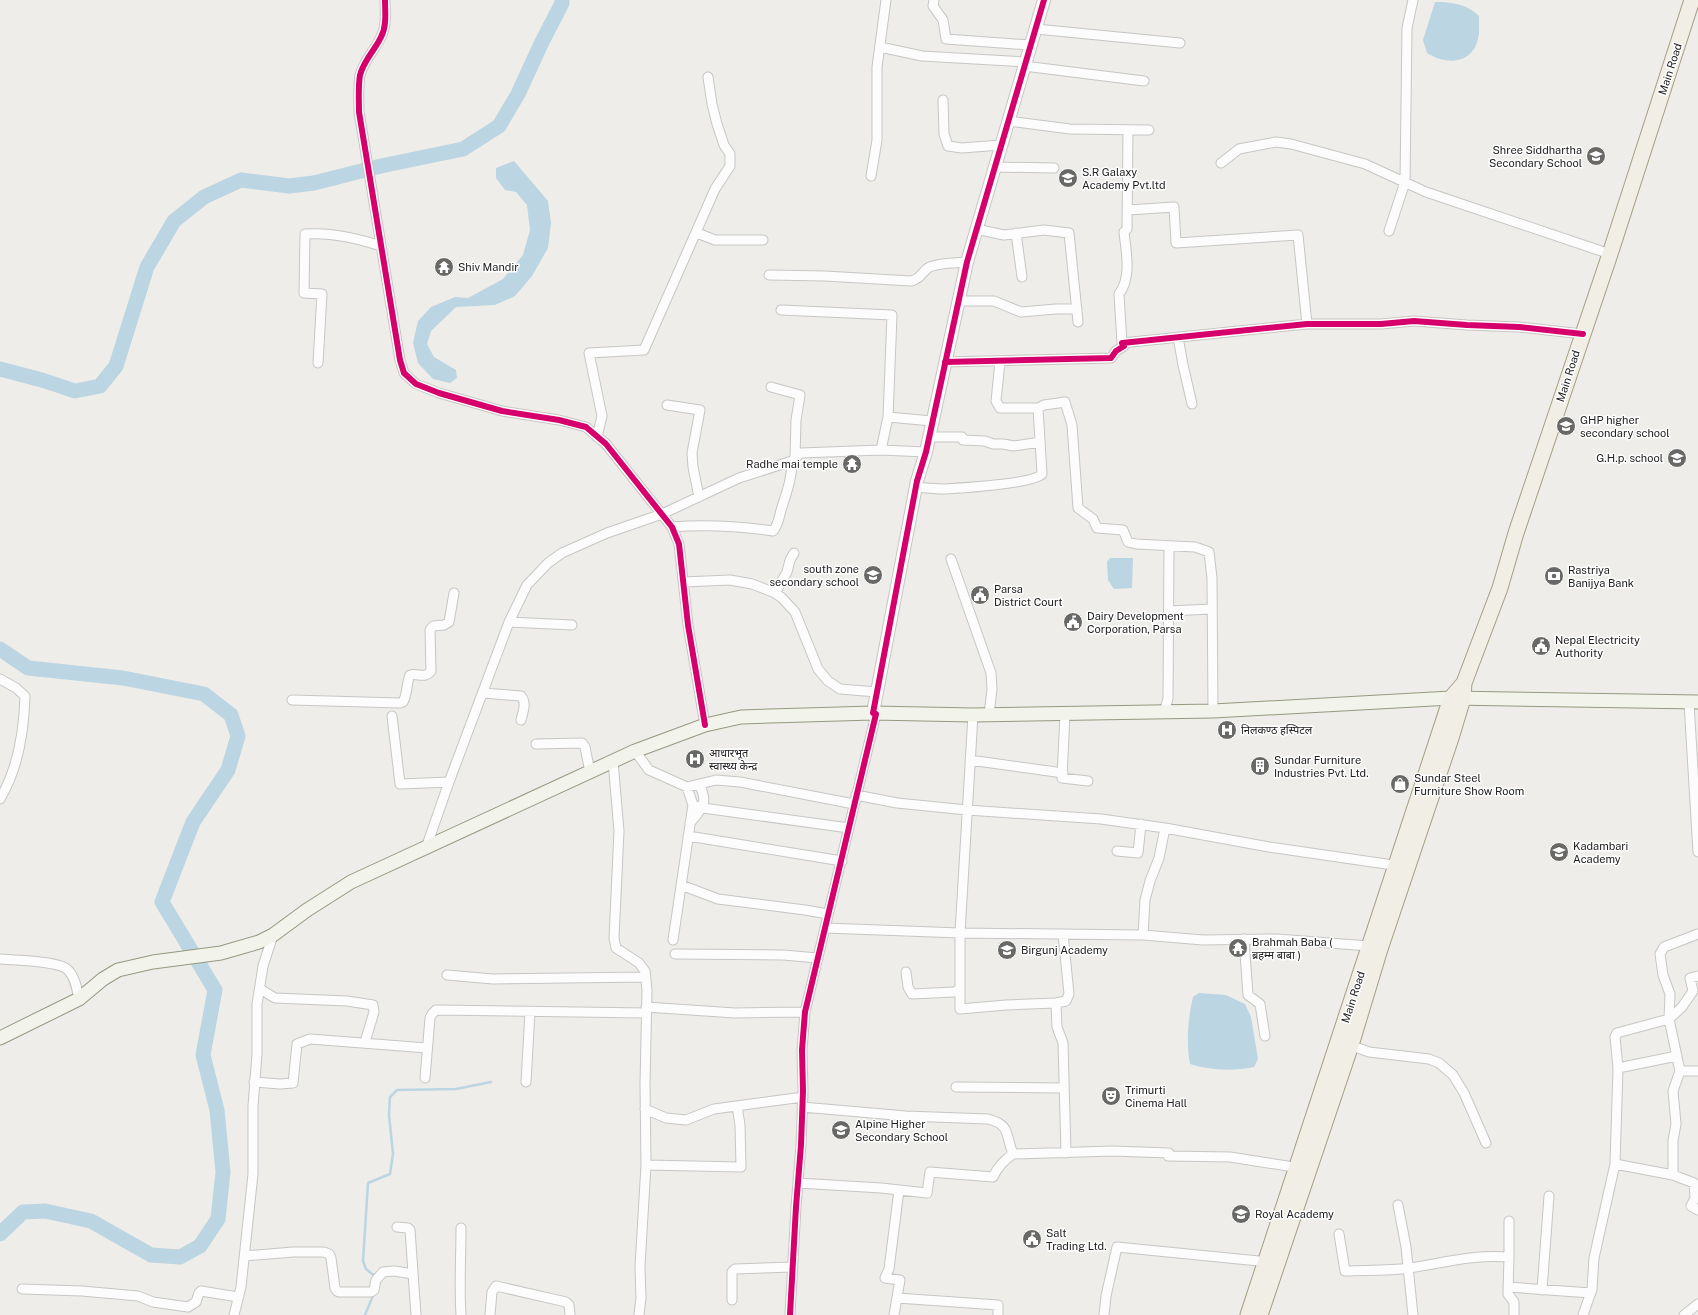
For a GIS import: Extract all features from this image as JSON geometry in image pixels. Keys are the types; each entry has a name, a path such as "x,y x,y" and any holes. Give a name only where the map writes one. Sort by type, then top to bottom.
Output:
{"main road":[{"name":"Main Road","path":"1260,1315 1272,1262 1345,1043 1380,949 1402,867 1457,698 1500,588 1516,534 1610,254 1692,0"},
{"path":"0,1038 79,999 102,979 118,970 153,962 221,953 259,942 273,936 307,910 351,882 635,751 705,725 741,717 874,714 973,716 1214,711 1457,698 1693,702"},
{"name":"Main Road","path":"1345,1043 1369,946 1402,867"},
{"name":"Main Road","path":"1248,1315 1272,1262"}],"street":[{"path":"385,0 385,23 382,36 367,59 361,74 358,90 360,112 381,246 400,360 404,373 416,384 439,393 502,411 559,420 586,427 606,444 672,527 679,544 688,625 705,725"},
{"path":"871,176 877,140 877,67 886,0"},
{"path":"934,0 933,6 944,20 946,39 1030,45"},
{"path":"790,1315 803,1102 802,1050 805,1012 842,861 874,714 916,487 926,452 967,262 1044,0"},
{"path":"1389,231 1405,182 1407,28 1413,0"},
{"path":"1036,29 1180,43"},
{"path":"880,47 922,56 1025,64 1144,81"},
{"path":"597,437 602,416 589,353 644,350 697,233 715,189 730,166 730,154 724,145 712,104 708,77"},
{"path":"943,100 944,134 948,146 962,148 1001,145"},
{"path":"1008,121 1070,129 1149,130"},
{"path":"945,362 1000,362 1111,358 1116,351 1124,346 1122,343 1119,294 1124,287 1127,277 1124,232 1127,229 1128,210 1128,130"},
{"path":"1221,163 1239,149 1276,142 1291,144 1365,164 1426,192 1610,254"},
{"path":"994,166 1054,168"},
{"path":"1128,210 1174,207 1176,243 1298,235 1307,324"},
{"path":"976,229 1004,235 1044,230 1069,233 1078,322"},
{"path":"318,363 322,294 304,294 305,234 318,233 356,238 381,246"},
{"path":"697,233 715,240 763,240"},
{"path":"1016,233 1022,277"},
{"path":"769,275 825,276 911,281 918,280 928,268 967,262"},
{"path":"958,301 994,301 1021,312 1077,309"},
{"path":"781,310 892,315 888,417 881,450"},
{"path":"1122,343 1307,324 1354,325 1414,321 1467,325 1519,326 1583,334"},
{"path":"1178,337 1192,404"},
{"path":"1000,362 996,401 1000,408 1038,408 1044,405 1065,402 1072,425 1078,508 1093,519 1097,528 1122,530 1128,542 1169,547 1195,547 1209,552 1212,578 1214,711"},
{"path":"672,527 695,525 730,525 773,531 778,523 792,472 796,420 800,395 771,387"},
{"path":"667,405 700,410 692,453 693,467 699,496"},
{"path":"916,487 944,489 1022,482 1040,476 1042,474 1038,408"},
{"path":"888,417 932,421"},
{"path":"929,437 962,437 963,440 985,441 993,444 1014,446 1040,442"},
{"path":"426,848 509,622 528,585 548,562 562,553 607,533 662,514 738,478 793,459 802,453 881,450 926,452"},
{"path":"1164,712 1168,699 1169,547"},
{"path":"775,594 787,572 790,560 794,553"},
{"path":"951,559 991,673 992,689 989,715"},
{"path":"683,582 730,580 752,584 775,594 782,598 796,612 818,669 828,681 840,689 877,692"},
{"path":"292,700 404,702 410,675 414,674 424,676 431,671 430,630 433,626 444,625 449,622 454,592"},
{"path":"1169,611 1212,608"},
{"path":"509,622 572,625"},
{"path":"0,679 16,688 24,696 19,745 14,771 0,799"},
{"path":"484,693 521,696 524,699 525,706 522,720"},
{"path":"1693,702 1698,852"},
{"path":"1065,714 1062,778 1088,781"},
{"path":"392,716 400,784 449,782"},
{"path":"973,716 966,810 960,933 960,1009 1056,1003 1066,1001 1069,994 1063,934"},
{"path":"536,744 582,743 585,747 590,772"},
{"path":"635,751 649,770 687,787 716,780 740,782 855,800 966,810 1101,818 1269,847 1402,867"},
{"path":"970,760 1063,772"},
{"path":"613,761 619,831 614,938 616,948 639,963 645,971 647,990 645,1109 646,1165 640,1266 639,1315"},
{"path":"690,824 703,808 704,793 700,784"},
{"path":"673,940 693,805 687,787"},
{"path":"693,805 703,808 849,828"},
{"path":"1117,851 1138,853 1141,824"},
{"path":"1143,935 1145,900 1150,881 1159,858 1165,828"},
{"path":"688,836 842,861"},
{"path":"681,885 718,899 828,914"},
{"path":"825,928 960,933 1143,935 1203,940 1277,939 1369,946"},
{"path":"1673,1175 1673,1141 1676,1124 1673,1091 1680,1071 1669,1019 1670,994 1663,975 1660,954 1664,947 1698,934"},
{"path":"234,1315 241,1287 253,1174 253,1106 257,1054 257,1004 263,966 273,936"},
{"path":"1244,939 1248,995 1260,1004 1265,1036"},
{"path":"675,954 784,955 818,958"},
{"path":"0,959 56,964 67,968 72,976 79,999"},
{"path":"906,972 908,987 912,994 954,992 960,989"},
{"path":"447,976 493,979 646,977"},
{"path":"1583,1315 1591,1293 1598,1236 1614,1164 1618,1068 1615,1037 1617,1033 1669,1019 1682,1007 1693,991 1690,978 1698,976"},
{"path":"260,989 275,998 348,1001 373,1005 374,1012 365,1042"},
{"path":"1056,1003 1057,1027 1063,1043 1063,1088 1066,1154"},
{"path":"425,1078 430,1018 436,1010 530,1012 646,1010 736,1013 805,1012"},
{"path":"526,1082 530,1012"},
{"path":"254,1082 280,1084 293,1083 296,1044 310,1039 365,1042 427,1048"},
{"path":"1345,1043 1369,1052 1429,1059 1439,1063 1453,1075 1464,1093 1486,1143"},
{"path":"1618,1068 1677,1056"},
{"path":"1680,1071 1698,1071"},
{"path":"956,1087 1063,1088"},
{"path":"645,1109 666,1118 686,1120 714,1109 803,1102 906,1116 988,1119 999,1122 1005,1128 1013,1154"},
{"path":"646,1165 741,1166 740,1125 737,1106"},
{"path":"798,1183 927,1193 930,1172 993,1177 997,1168 1013,1154 1066,1154 1113,1151 1169,1153 1168,1156 1230,1157 1303,1168"},
{"path":"1614,1164 1673,1175 1694,1184 1695,1198 1691,1206 1698,1210"},
{"path":"894,1315 900,1280 885,1278 889,1269 899,1190"},
{"path":"1542,1290 1549,1196"},
{"path":"1398,1205 1414,1315"},
{"path":"1509,1220 1508,1294 1514,1302 1514,1315"},
{"path":"397,1227 408,1228 410,1230 416,1315"},
{"path":"461,1228 462,1261 459,1285 461,1315"},
{"path":"1339,1234 1345,1272 1408,1268 1459,1259 1492,1256 1509,1257"},
{"path":"1104,1315 1107,1291 1117,1248 1272,1262"},
{"path":"245,1256 293,1252 324,1252 329,1254 331,1258 335,1288 336,1291 339,1292 371,1292 374,1290 376,1280 383,1272 394,1271 413,1274"},
{"path":"732,1300 732,1272 735,1269 793,1267"},
{"path":"490,1315 492,1292 496,1286 566,1302 569,1305 570,1315"},
{"path":"1508,1287 1591,1293"},
{"path":"22,1289 82,1291 138,1296 153,1302 188,1306 196,1302 201,1291 238,1297"},
{"path":"897,1298 998,1305 998,1315"},
{"path":"1684,1315 1698,1304"}],"water":[{"path":"1435,2 1459,4 1479,16 1479,33 1477,43 1473,51 1460,60 1444,60 1427,53 1423,40"},
{"path":"514,161 548,201 551,223 548,248 532,276 515,296 495,305 456,307 431,331 427,344 434,357 456,370 457,378 450,383 433,379 418,363 413,343 418,321 431,307 455,297 468,298 503,279 523,255 530,230 527,205 516,192 505,190 496,178 496,168"},
{"path":"1110,558 1133,558 1132,588 1114,589 1108,580 1107,562"},
{"path":"1199,993 1226,995 1245,1004 1251,1017 1258,1059 1254,1067 1222,1070 1190,1064 1188,1030 1190,1014 1193,997"}],"waterway":[{"path":"0,369 42,380 75,391 100,386 116,366 147,267 174,221 204,197 241,180 289,186 314,183 381,166 463,149 499,126 518,94 562,3 562,0"},
{"path":"0,649 28,668 123,678 204,694 231,715 238,736 228,770 193,822 162,902 215,990 203,1055 217,1110 223,1172 218,1219 200,1246 180,1257 151,1255 91,1221 45,1211 23,1212 0,1234"},
{"path":"376,1277 366,1269 363,1261 368,1183 390,1174 393,1154 389,1115 390,1097 397,1090 456,1089 491,1082"},
{"path":"365,1315 374,1293"}],"cycle path":[{"path":"385,0 383,33 364,65 360,75 359,112 400,360 404,373 416,384 439,393 502,411 559,420 586,427 606,444 672,527 679,544 688,625 705,725"},
{"path":"873,713 917,481 926,452 967,262 1044,0"},
{"path":"945,362 1111,358 1116,351 1124,346 1122,343 1307,324 1381,324 1414,321 1519,327 1583,334"},
{"path":"790,1315 801,1145 803,1091 802,1050 805,1012 876,714"}],"place":[{"name":"Shree Siddhartha Secondary School","path":"1596,156"},
{"name":"S.R Galaxy Academy Pvt.ltd","path":"1068,178"},
{"name":"Shiv Mandir","path":"444,267"},
{"name":"GHP higher secondary school","path":"1566,426"},
{"name":"G.H.p. school","path":"1677,458"},
{"name":"Radhe mai temple","path":"852,464"},
{"name":"south zone secondary school","path":"873,575"},
{"name":"Rastriya Banijya Bank","path":"1554,576"},
{"name":"Parsa District Court","path":"980,595"},
{"name":"Dairy Development Corporation, Parsa","path":"1073,622"},
{"name":"Nepal Electricity Authority","path":"1541,646"},
{"name":"निलकण्ठ हस्पिटल","path":"1227,730"},
{"name":"आधारभूत स्वास्थ्य केन्द्र","path":"695,759"},
{"name":"Sundar Furniture Industries Pvt. Ltd.","path":"1260,766"},
{"name":"Sundar Steel Furniture Show Room","path":"1400,784"},
{"name":"Kadambari Academy","path":"1559,852"},
{"name":"Brahmah Baba ( ब्रहम्म बाबा )","path":"1238,948"},
{"name":"Birgunj Academy","path":"1007,950"},
{"name":"Trimurti Cinema Hall","path":"1111,1096"},
{"name":"Alpine Higher Secondary School","path":"841,1130"},
{"name":"Royal Academy","path":"1241,1214"},
{"name":"Salt Trading Ltd.","path":"1032,1239"}]}
